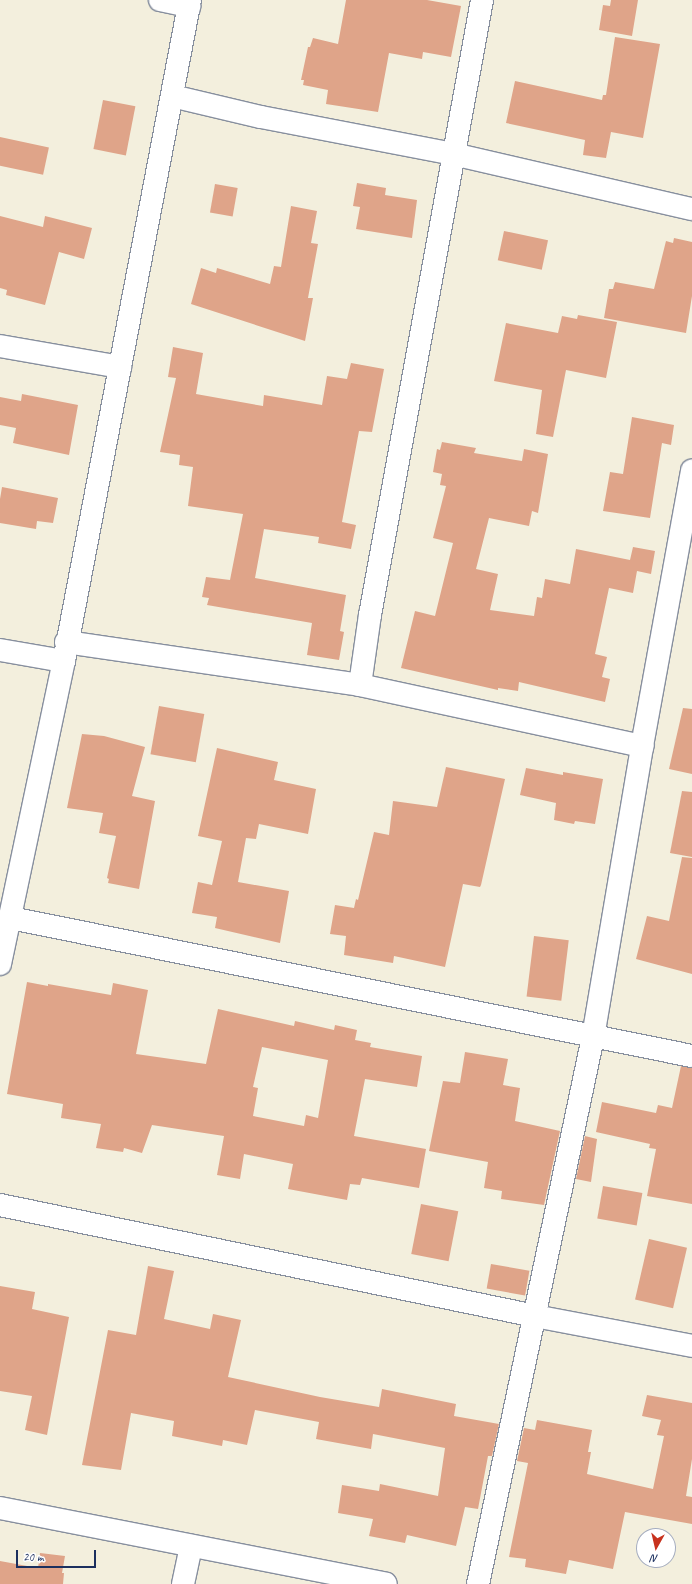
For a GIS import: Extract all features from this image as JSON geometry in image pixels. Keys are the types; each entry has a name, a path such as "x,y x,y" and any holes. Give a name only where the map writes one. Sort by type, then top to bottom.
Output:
{"street":[{"path":"0,964 11,918 65,652 189,3 160,0"},
{"path":"360,685 370,614 482,0"},
{"path":"172,96 261,117 453,154 692,208"},
{"path":"0,346 120,367"},
{"path":"478,1584 593,1037 642,746 692,471"},
{"path":"0,650 65,652 360,685 642,746"},
{"path":"11,918 692,1056"},
{"path":"0,1206 535,1316 692,1346"},
{"path":"0,1508 386,1584"},
{"path":"183,1584 191,1546"}],"building":[{"path":"346,0 427,0 461,6 451,57 423,52 422,59 389,53 378,112 326,104 328,90 303,85 304,80 301,80 308,47 310,47 313,38 338,44"},
{"path":"611,0 638,0 632,36 599,30 603,5 610,6"},
{"path":"615,37 660,44 643,138 611,132 606,158 583,155 585,140 506,123 515,81 602,100 603,95 606,95"},
{"path":"103,100 135,106 126,155 93,149"},
{"path":"0,137 49,147 43,175 0,166"},
{"path":"357,183 386,188 385,195 417,200 412,238 356,229 360,207 353,206"},
{"path":"215,184 238,188 233,217 210,213"},
{"path":"291,206 317,211 311,243 318,244 308,298 313,298 305,341 191,304 201,268 216,273 217,268 270,284 274,266 281,267"},
{"path":"0,216 43,227 45,216 92,228 84,259 59,252 45,305 6,295 7,290 0,288"},
{"path":"504,231 548,240 542,270 498,260"},
{"path":"674,238 692,242 692,296 686,333 604,318 609,289 613,289 615,282 654,289 666,241 673,243"},
{"path":"578,315 617,322 606,378 566,370 553,437 536,434 542,390 494,381 506,323 558,333 562,316 577,319"},
{"path":"173,347 203,353 196,394 263,406 264,395 322,405 327,376 347,379 351,363 384,369 372,432 359,431 342,522 356,525 351,549 318,543 319,537 264,529 255,578 346,595 340,631 344,632 339,660 307,655 312,623 207,605 209,598 202,597 206,577 230,580 243,514 188,506 193,467 179,465 180,455 160,452 176,378 168,377"},
{"path":"22,394 78,405 69,455 13,443 16,428 0,425 0,397 21,401"},
{"path":"632,417 674,425 671,445 662,443 650,518 603,511 610,472 623,474"},
{"path":"442,442 476,448 474,453 522,461 524,449 548,454 538,513 532,511 529,526 489,518 476,569 498,574 490,610 534,616 537,597 542,598 545,579 570,584 576,549 630,560 633,547 655,551 651,574 637,571 633,593 609,588 595,654 607,657 602,677 610,679 605,702 519,682 518,691 498,688 498,690 401,668 415,611 435,616 453,543 433,538 446,486 440,485 442,474 433,472 437,449 440,450"},
{"path":"2,487 58,498 53,523 37,521 36,529 0,523 0,499"},
{"path":"159,706 204,714 196,762 150,754"},
{"path":"683,708 692,709 692,774 669,769"},
{"path":"82,734 104,736 145,747 132,796 155,801 139,889 108,883 109,879 107,878 116,836 99,833 103,813 67,808"},
{"path":"217,748 278,762 274,780 316,789 308,834 259,824 256,839 246,838 238,882 289,891 280,943 215,928 217,917 192,913 198,882 212,885 222,841 198,836"},
{"path":"446,767 505,779 481,885 480,887 463,884 445,967 394,956 393,963 344,955 346,936 330,934 335,905 354,908 356,899 358,900 374,832 389,835 393,801 437,807"},
{"path":"526,768 563,775 563,772 603,779 595,824 575,821 574,824 554,820 556,803 520,795"},
{"path":"682,791 692,792 692,857 670,853"},
{"path":"682,857 692,858 692,974 636,959 647,916 669,921"},
{"path":"534,936 569,940 561,1001 527,997"},
{"path":"27,982 48,986 48,984 111,995 113,983 148,990 136,1054 206,1064 218,1009 294,1026 295,1021 334,1030 335,1025 357,1030 355,1040 371,1043 370,1047 422,1056 417,1087 365,1079 354,1136 426,1149 419,1188 362,1178 360,1185 350,1184 347,1200 288,1189 293,1164 244,1154 240,1179 217,1175 224,1136 152,1125 142,1153 124,1148 123,1152 96,1148 101,1124 61,1118 63,1104 7,1094","holes":["262,1047 328,1060 318,1118 306,1115 304,1126 253,1116 258,1088 253,1087"]},
{"path":"465,1052 508,1059 503,1085 520,1088 515,1121 560,1131 544,1205 501,1199 502,1191 484,1188 488,1162 429,1151 443,1081 460,1083"},
{"path":"681,1066 692,1068 692,1204 647,1196 656,1149 649,1148 650,1144 596,1132 602,1102 656,1113 658,1105 672,1108"},
{"path":"585,1136 597,1139 591,1182 576,1179"},
{"path":"603,1186 642,1193 637,1225 597,1218"},
{"path":"421,1204 458,1211 449,1261 411,1254"},
{"path":"649,1239 687,1248 673,1308 635,1299"},
{"path":"491,1264 529,1271 525,1295 487,1289"},
{"path":"148,1266 174,1271 164,1319 210,1329 213,1314 241,1320 228,1377 320,1397 379,1407 382,1389 456,1404 454,1416 499,1424 492,1456 488,1456 478,1509 465,1507 456,1546 407,1535 405,1543 369,1536 373,1519 338,1513 342,1485 379,1491 380,1484 438,1496 445,1448 373,1434 371,1449 316,1439 319,1422 255,1410 247,1445 223,1440 222,1446 172,1436 174,1421 131,1413 121,1470 82,1465 108,1330 136,1335"},
{"path":"0,1286 35,1292 32,1309 69,1317 47,1435 25,1430 32,1396 0,1391"},
{"path":"647,1395 692,1403 692,1459 686,1496 692,1497 692,1524 625,1512 613,1569 569,1560 566,1574 525,1567 526,1559 509,1557 528,1463 517,1461 524,1428 535,1430 537,1420 592,1430 588,1452 591,1452 587,1474 653,1489 664,1436 657,1435 661,1420 642,1416"},
{"path":"40,1553 65,1556 62,1573 64,1573 63,1584 0,1584 0,1561 38,1568"}]}
